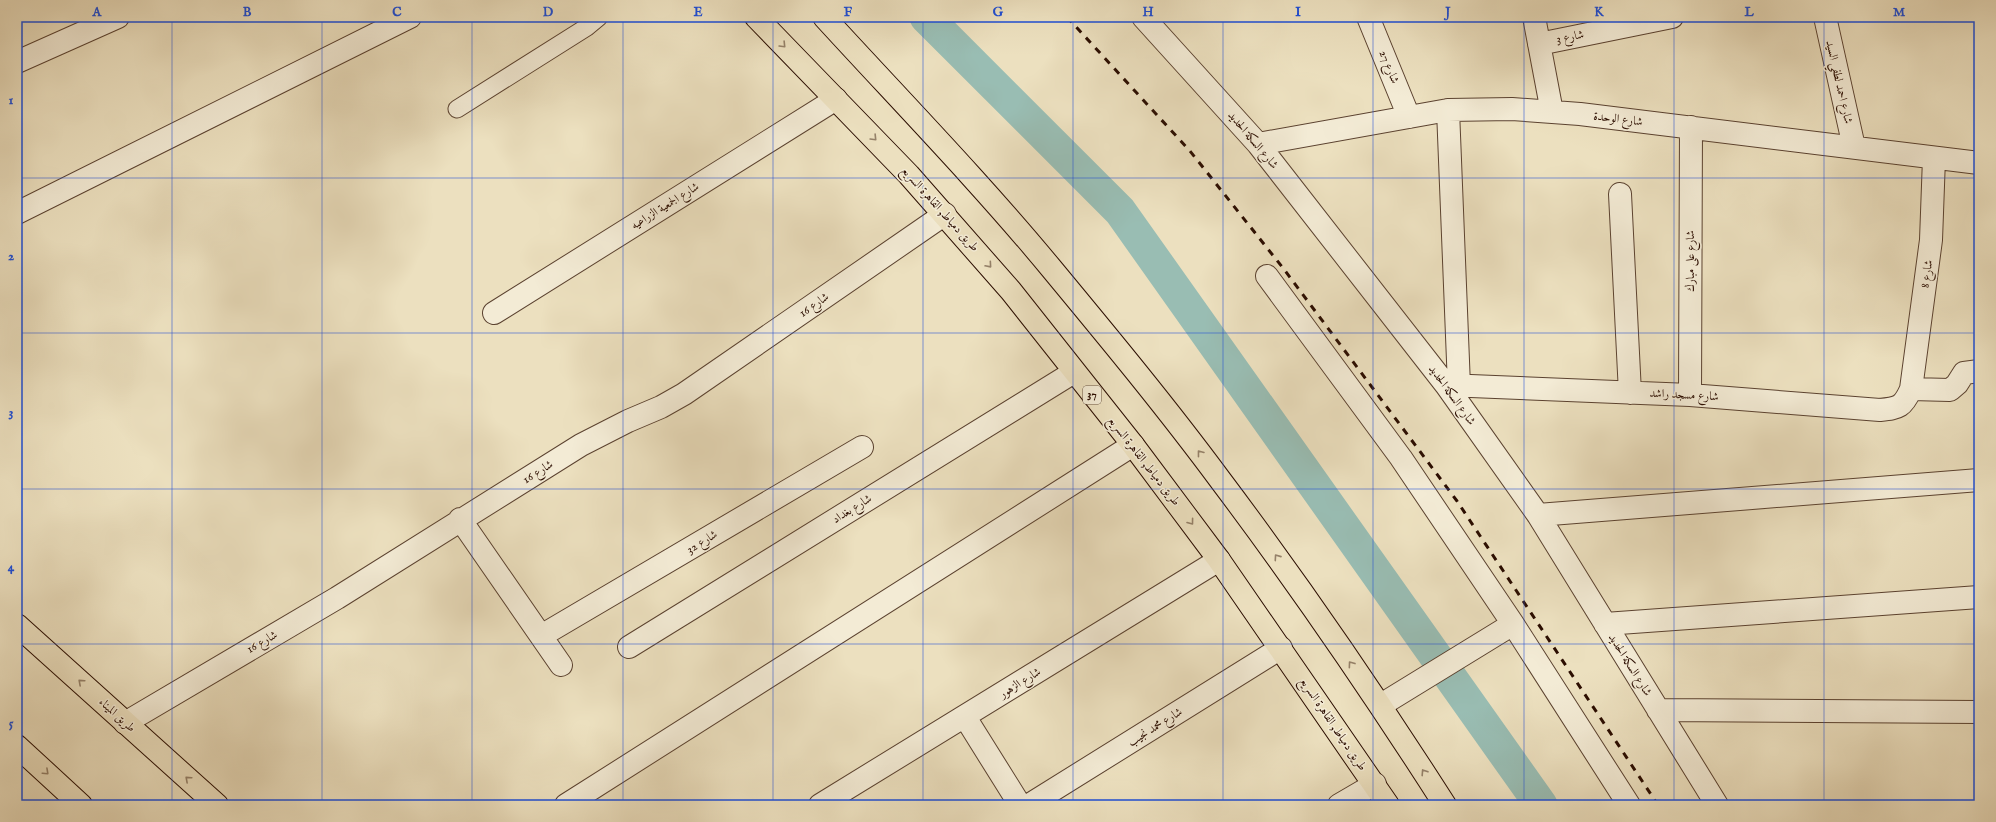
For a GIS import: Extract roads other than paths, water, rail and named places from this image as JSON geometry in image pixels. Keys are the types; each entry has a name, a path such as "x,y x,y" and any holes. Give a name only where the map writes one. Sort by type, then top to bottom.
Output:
{"highway":[{"name":"طريق دمياط, القاهرة السريع","path":"756,17 945,214 1011,291 1133,445 1219,560 1375,784 1388,805"},
{"path":"824,17 991,199 1050,267 1165,408 1275,554 1381,705 1445,805"},
{"name":"طريق الميناء","path":"17,625 217,805"},
{"path":"17,746 81,805"}],"street":[{"path":"17,62 118,17"},
{"path":"17,213 410,17"},
{"name":"شارع السكة الحديد","path":"1143,17 1258,144 1452,385 1538,515 1717,805"},
{"name":"شارع 27","path":"1368,17 1409,117"},
{"path":"1534,17 1552,112"},
{"name":"شارع 3","path":"1539,44 1672,17"},
{"name":"شارع احمد لطفي السيد","path":"1824,17 1854,147"},
{"name":"شارع الجمعية الزراعيه","path":"494,313 836,99"},
{"name":"شارع الوحدة","path":"1258,144 1448,110 1480,108 1552,112 1691,127 1979,163"},
{"path":"1448,110 1452,385"},
{"name":"شارع على مبارك","path":"1690,395 1691,127"},
{"name":"شارع 8","path":"1911,390 1931,240 1934,158"},
{"path":"1620,194 1630,393"},
{"name":"شارع 16","path":"125,722 337,598 460,519 580,445 628,421 661,407 684,394 945,214"},
{"path":"1267,276 1401,458 1513,624 1629,805"},
{"path":"1911,390 1950,390 1957,384 1964,373 1979,371"},
{"name":"شارع بغداد","path":"629,647 1074,372"},
{"name":"شارع مسجد راشد","path":"1452,385 1690,395 1880,410 1894,409 1905,403 1911,390"},
{"path":"566,805 1133,445"},
{"name":"شارع 32","path":"541,636 862,447"},
{"path":"1538,515 1979,480"},
{"path":"460,519 561,665"},
{"name":"شارع الزهور","path":"820,805 1219,560"},
{"path":"1605,624 1979,596"},
{"path":"1381,705 1513,624"},
{"name":"شارع محمد نجيب","path":"1029,805 1281,648"},
{"path":"1658,710 1979,712"},
{"path":"965,717 1020,805"},
{"path":"1339,805 1375,784"}],"lane":[{"path":"457,109 587,27 599,17"}],"waterway":[{"path":"926,17 1120,211 1541,805"}],"railway":[{"path":"1067,17 1190,151 1283,268 1457,501 1658,805"}]}
